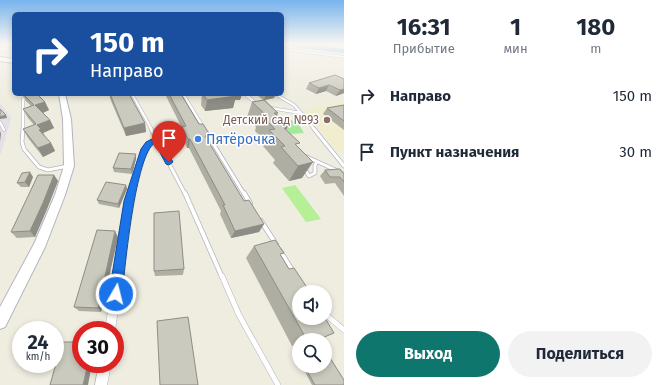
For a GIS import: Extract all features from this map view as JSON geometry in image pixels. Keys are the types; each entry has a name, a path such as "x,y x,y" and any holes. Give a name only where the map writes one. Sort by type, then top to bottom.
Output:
{"main road":[{"path":"0,322 39,247 60,195 69,166 67,119 62,96"}],"street":[{"path":"111,321 128,201 144,149 156,140"},
{"path":"101,385 103,373"}],"lane":[{"path":"35,96 23,99 22,104 24,115 22,142 24,149 39,167 48,170 69,166"},
{"path":"133,96 181,185 239,315 278,385"},
{"path":"184,96 252,205"},
{"path":"247,96 259,106"},
{"path":"278,96 294,105 344,166"},
{"path":"266,107 301,113"},
{"path":"0,122 4,130"},
{"path":"299,154 344,174"},
{"path":"301,164 309,176 315,173 315,165 317,162"},
{"path":"259,218 299,280"},
{"path":"332,320 344,330"}],"shaded area":[{"name":"Детский сад №93","path":"344,101 344,150 338,151 302,111"},
{"path":"0,103 11,118 0,155"}],"green space":[{"path":"288,118 299,125 304,133 290,134 278,120"},
{"path":"296,185 321,219 306,222 282,188"}],"building":[{"path":"335,75 344,79 344,89 340,90 329,85 319,88 309,83"},
{"path":"25,96 39,96 45,102 35,105 50,120 37,125 41,129 39,130 51,143 38,148 23,129 36,124 23,109 34,105"},
{"path":"111,96 130,96 145,123 124,128"},
{"path":"170,96 182,96 199,124 203,124 210,135 205,136 244,201 249,200 264,224 235,231 223,205 225,205 190,139 188,139 182,127 186,126"},
{"path":"204,96 236,96 207,100"},
{"path":"264,100 278,113 274,113 288,126 283,127 300,143 295,144 313,162 298,166 281,147 285,146 269,130 275,129 261,115 265,114 252,102"},
{"path":"344,105 344,121 327,108"},
{"path":"0,109 6,115 0,117"},
{"path":"119,153 136,154 131,169 113,168"},
{"path":"340,169 344,173 344,182 340,177 330,177 325,170"},
{"path":"30,172 25,182 17,183 22,173"},
{"path":"38,175 54,175 30,231 11,232"},
{"path":"106,182 126,185 118,204 97,200"},
{"path":"179,211 184,269 154,271 154,213"},
{"path":"97,230 115,231 98,308 74,307"},
{"path":"275,240 284,253 280,254 289,269 294,268 305,285 292,285 292,313 254,246"},
{"path":"188,317 198,385 160,385 157,321"},
{"path":"299,325 329,325 334,333 332,334 303,333"},
{"path":"64,342 72,342 72,373 86,373 83,385 50,385 53,373 64,373"},
{"path":"332,361 344,380 344,385 315,385 308,373 332,373"}],"place":[{"name":"Детский сад №93","path":"327,120"},
{"name":"Пятёрочка","path":"198,139"}],"route":[{"path":"116,294 128,201 144,149 156,140 169,162"}]}
